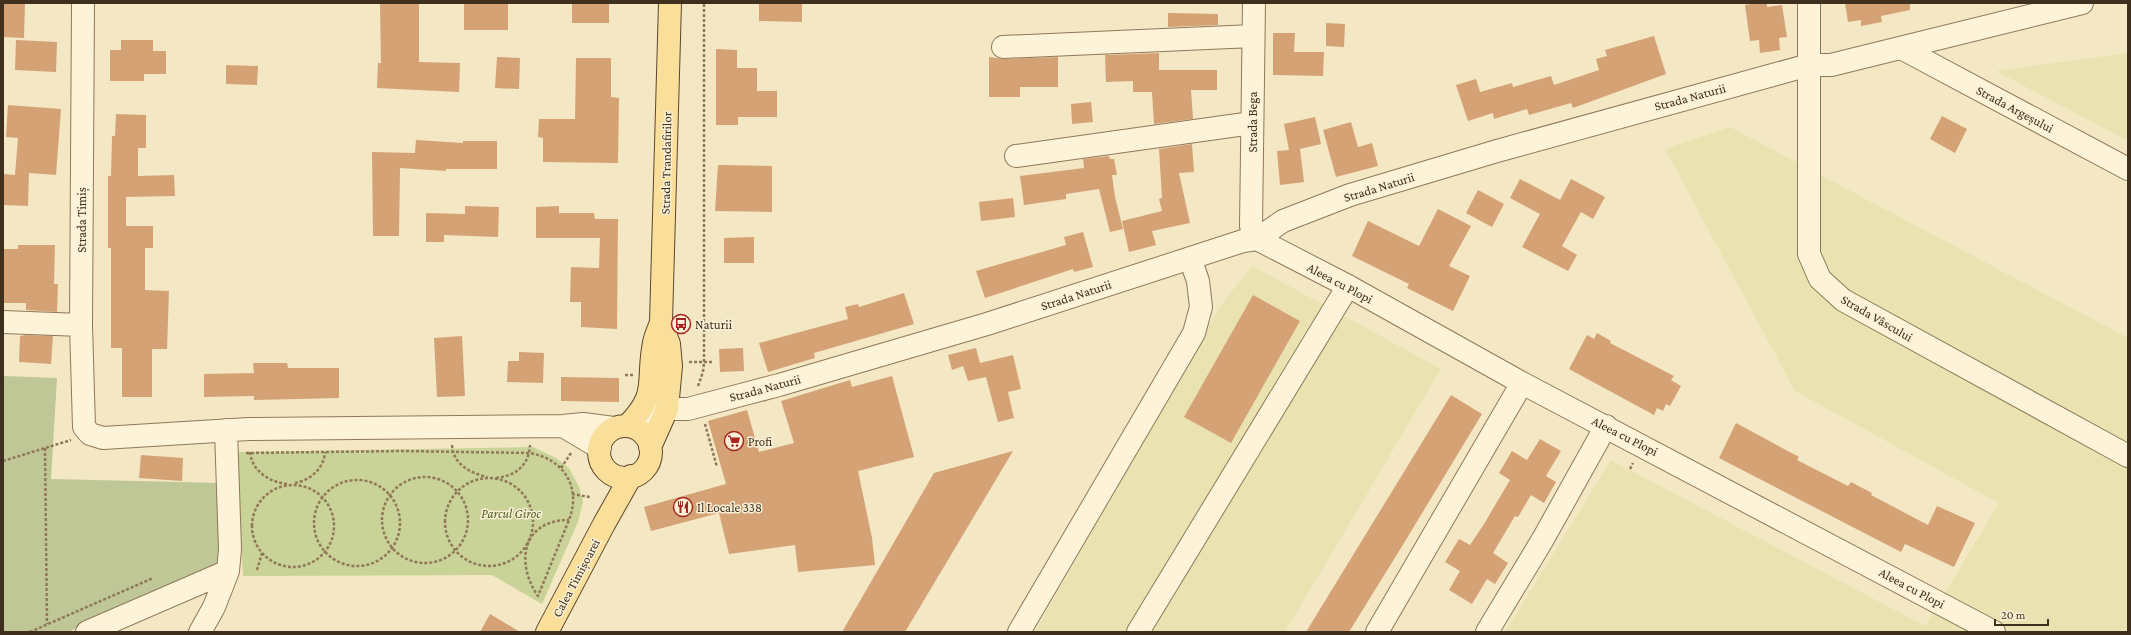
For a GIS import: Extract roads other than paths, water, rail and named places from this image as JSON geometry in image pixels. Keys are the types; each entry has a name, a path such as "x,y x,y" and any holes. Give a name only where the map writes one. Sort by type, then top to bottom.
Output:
{"main road":[{"name":"Strada Trandafirilor","path":"626,424 645,402 651,388 654,343 661,322 670,3"},
{"name":"Strada Trandafirilor","path":"661,322 669,344 671,366 686,412"},
{"path":"626,424 642,432 648,439 650,451 644,469 632,476 624,477 608,471 603,465 600,448 607,434 626,424"},
{"name":"Calea Timișoarei","path":"604,524 608,471"},
{"name":"Calea Timișoarei","path":"547,632 604,524 632,476"}],"street":[{"name":"Strada Timiș","path":"83,3 81,325 84,427 90,434"},
{"name":"Strada Bega","path":"1254,3 1251,226 1257,239"},
{"name":"Strada Vâscului","path":"1809,3 1810,254 1820,279 1843,300 2128,456"},
{"name":"Strada Naturii","path":"90,434 103,438 249,429 626,424 686,412 986,324 1190,258 1257,239 1283,221 1350,195 1497,150 1809,65 1832,65 1903,49 2082,3"},
{"path":"1003,48 1253,36"},
{"name":"Strada Argeșului","path":"1903,49 2128,169"},
{"path":"1016,156 1252,123"},
{"name":"Aleea cu Plopi","path":"1257,239 1348,286 1522,382 1994,632"},
{"path":"1019,632 1194,333 1201,307 1198,281 1190,258"},
{"path":"1138,632 1348,286"},
{"path":"3,322 81,325"},
{"path":"1377,632 1522,382"},
{"path":"650,451 670,427 686,412"},
{"path":"563,426 600,448"},
{"path":"1487,632 1543,539 1606,426"},
{"path":"200,632 214,607 228,571 230,549 226,430"},
{"path":"87,632 228,571"}],"place":[{"name":"Naturii","path":"681,324"},
{"name":"Profi","path":"734,441"},
{"name":"Il Locale 338","path":"683,507"}],"park label":[{"name":"Parcul Giroc","path":"511,513"}]}
